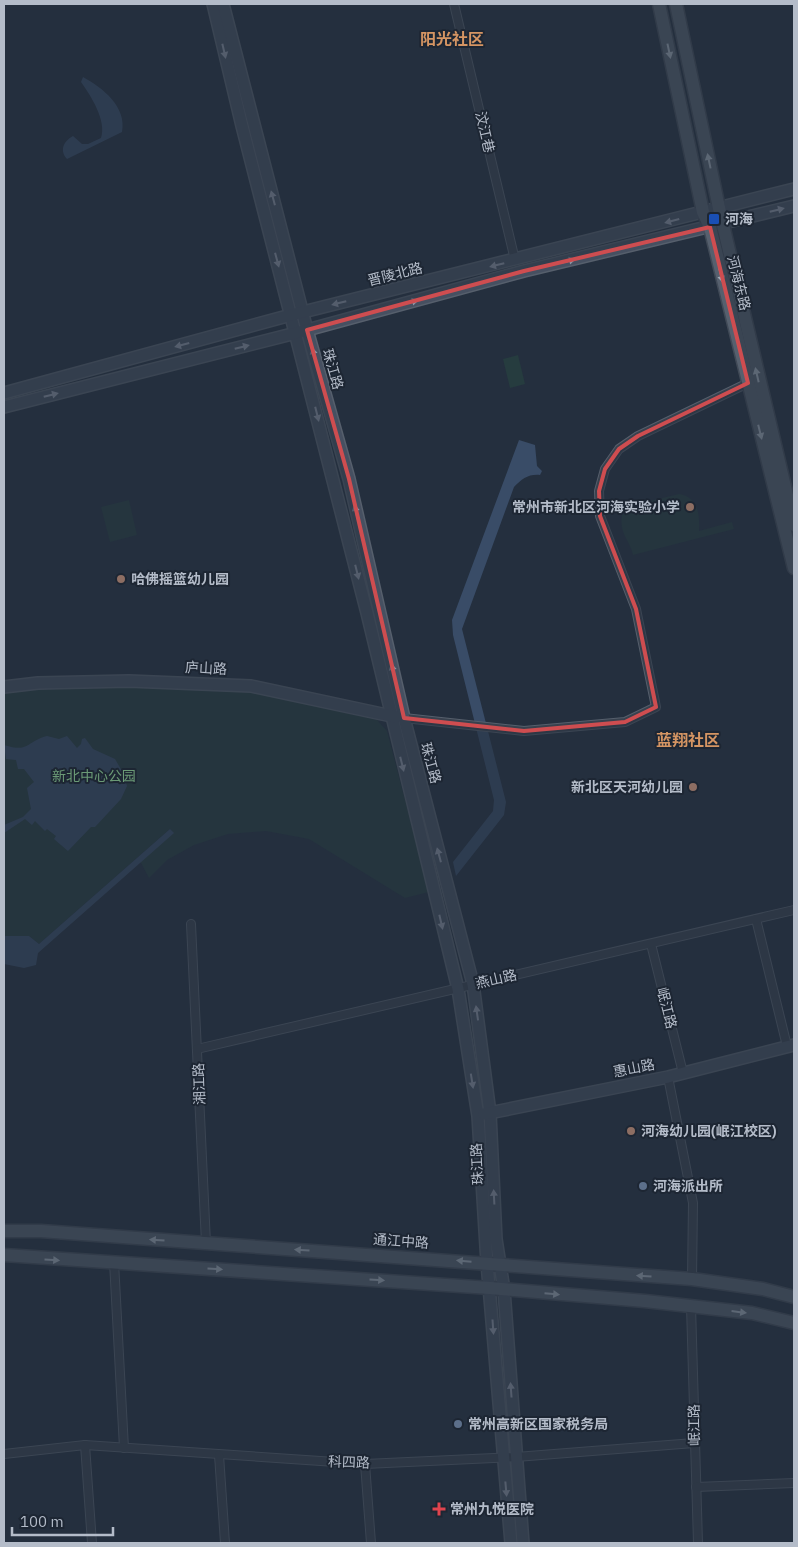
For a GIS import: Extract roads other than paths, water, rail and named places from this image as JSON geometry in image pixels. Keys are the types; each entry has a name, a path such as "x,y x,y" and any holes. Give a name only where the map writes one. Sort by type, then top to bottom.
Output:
{"main road":[{"name":"河海东路","path":"659,4 703,212 710,227 794,568"},
{"name":"河海东路","path":"676,4 722,224 794,525"},
{"name":"通江中路","path":"4,1231 41,1231 692,1279 763,1289 794,1297"},
{"path":"4,1256 490,1288 752,1313 794,1323"}],"street":[{"name":"珠江路","path":"213,4 240,118 297,314"},
{"name":"珠江路","path":"223,4 390,717 458,989 478,1116 487,1263 511,1543"},
{"name":"汶江巷","path":"454,4 515,260"},
{"name":"晋陵北路","path":"4,393 297,314 794,189"},
{"path":"4,407 301,332 524,271 794,206"},
{"name":"珠江路","path":"301,332 349,479 404,718 473,984 490,1113 496,1239 504,1290 523,1543"},
{"path":"404,718 524,731 625,722 656,707 636,609 600,516 599,491 605,469 619,448 632,440 748,383"},
{"name":"庐山路","path":"4,687 38,683 129,682 251,686 390,717 404,718"},
{"name":"燕山路","path":"197,1049 794,910"},
{"path":"756,919 791,1046"},
{"name":"湘江路","path":"191,924 206,1243"},
{"name":"岷江路","path":"651,944 683,1073"},
{"name":"惠山路","path":"478,1116 668,1077 791,1046"},
{"path":"668,1077 693,1202 692,1279"},
{"path":"114,1262 124,1448"},
{"name":"岷江路","path":"691,1306 698,1543"},
{"name":"科四路","path":"4,1454 85,1446 364,1464 516,1457 694,1443"},
{"path":"85,1446 92,1543"},
{"path":"219,1455 225,1543"},
{"path":"364,1464 371,1543"},
{"path":"696,1487 794,1483"}],"water":[{"path":"83,77 112,99 121,114 122,132 67,159 63,149 67,140 73,136 82,144 88,144 101,138 102,124 100,117 81,82"},
{"path":"519,440 535,445 537,466 542,471 540,475 532,475 514,487 462,629 506,802 504,815 456,876 453,862 493,811 494,800 453,635 452,620"},
{"path":"47,736 59,739 67,736 77,748 81,744 82,739 85,738 93,749 115,759 122,771 127,786 121,799 95,827 91,827 68,851 54,839 56,836 47,829 45,831 35,821 32,825 25,819 4,833 4,825 23,817 31,809 27,788 34,782 24,769 18,769 16,760 6,759 4,745 19,748"},
{"path":"170,829 174,833 38,953 36,965 24,968 4,964 4,936 29,936 39,944"}],"place":[{"name":"河海","path":"714,219"},
{"name":"常州市新北区河海实验小学","path":"690,507"},
{"name":"哈佛摇篮幼儿园","path":"121,579"},
{"name":"新北区天河幼儿园","path":"693,787"},
{"name":"河海幼儿园(岷江校区)","path":"631,1131"},
{"name":"河海派出所","path":"643,1186"},
{"name":"常州高新区国家税务局","path":"458,1424"},
{"name":"常州九悦医院","path":"439,1509"}],"district":[{"name":"阳光社区","path":"452,39"},
{"name":"蓝翔社区","path":"688,740"}],"park label":[{"name":"新北中心公园","path":"94,776"}]}
